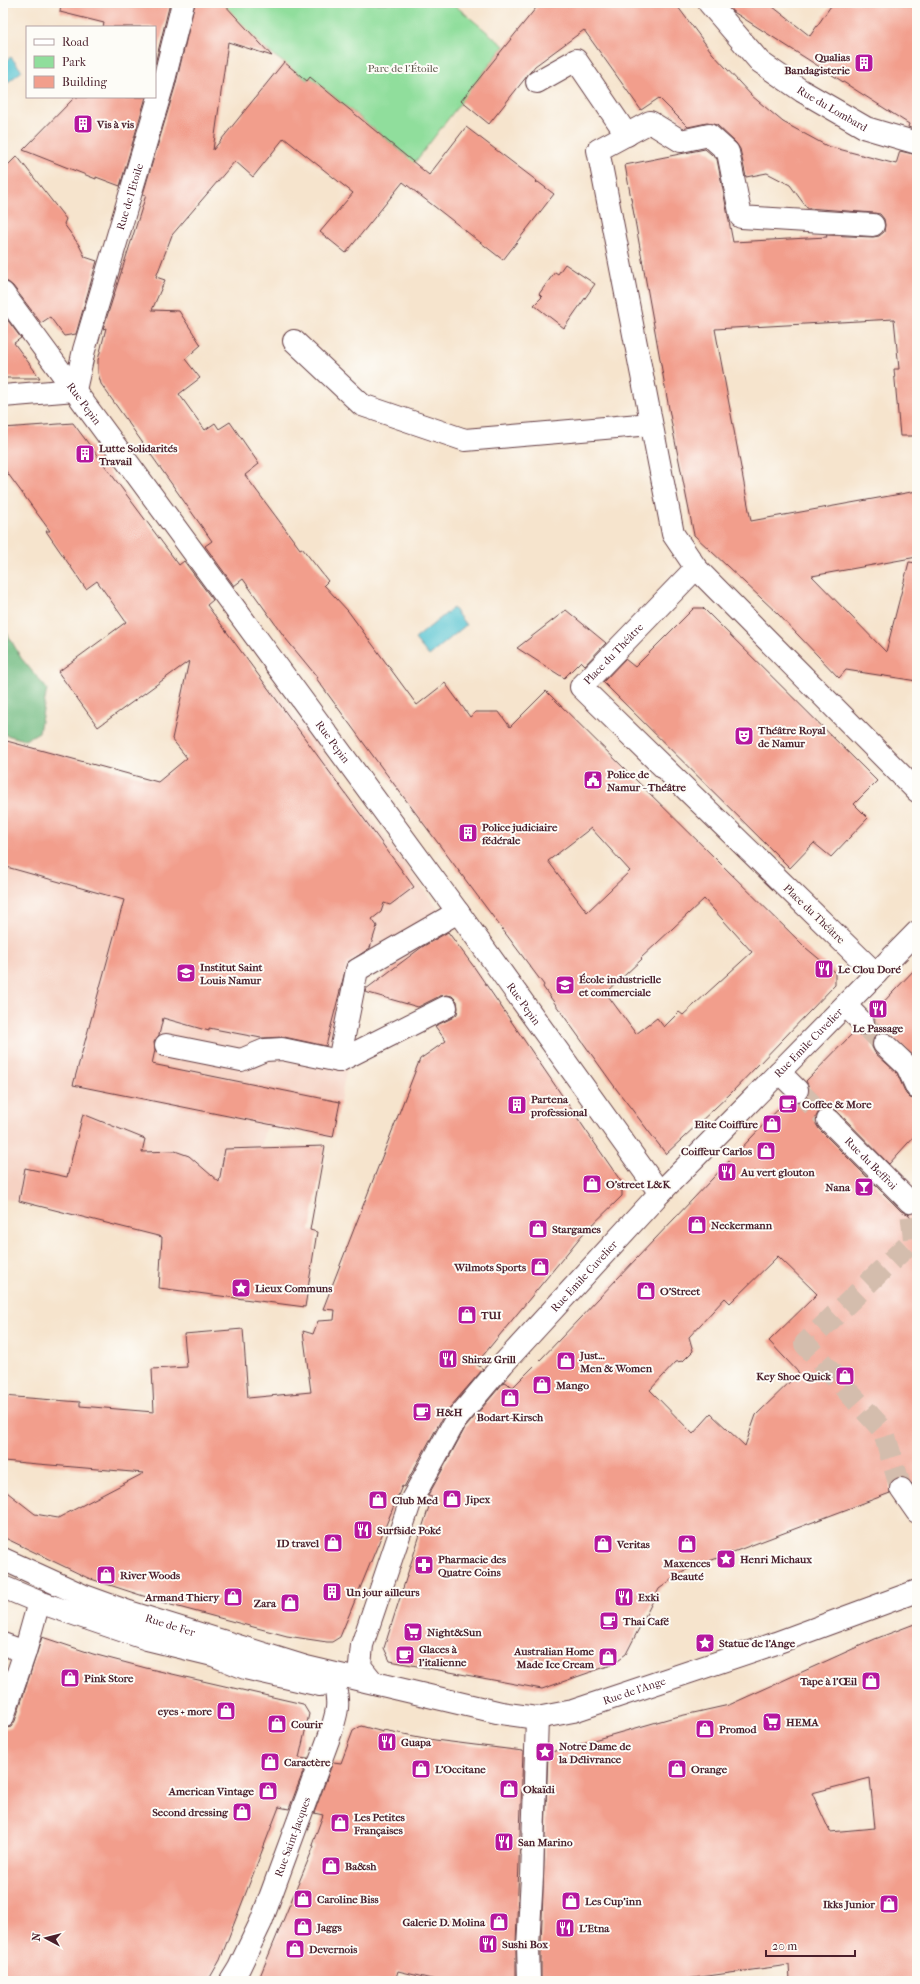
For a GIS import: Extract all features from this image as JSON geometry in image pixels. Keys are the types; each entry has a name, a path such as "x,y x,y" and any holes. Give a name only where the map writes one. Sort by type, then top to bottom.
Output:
{"street":[{"name":"Rue de l'Etoile","path":"75,390 84,350 161,91 184,3"},
{"name":"Rue du Lombard","path":"709,3 760,62 866,128 917,143"},
{"path":"537,82 576,60 627,135"},
{"path":"873,225 741,218 728,152 709,135 681,141 650,122 598,150 673,534 696,568 917,791"},
{"name":"Rue Pepin","path":"3,293 458,912 660,1193"},
{"path":"294,341 362,405 465,440 651,424"},
{"path":"3,396 75,390"},
{"name":"Place du Théâtre","path":"696,568 581,687 876,974"},
{"path":"338,1061 357,970 458,912"},
{"name":"Rue Emile Cuvelier","path":"353,1678 362,1645 410,1503 455,1421 503,1364 660,1193 846,1006 917,932"},
{"path":"846,1006 863,1023"},
{"path":"166,1046 240,1060 265,1050 282,1049 338,1061 446,1007"},
{"path":"884,1044 907,1066 917,1088"},
{"path":"779,1072 797,1090"},
{"name":"Rue du Beffroi","path":"828,1120 910,1202 917,1199"},
{"path":"901,1489 917,1512"},
{"name":"Rue de Fer","path":"3,1559 82,1595 129,1612 306,1667 353,1678"},
{"name":"Rue de Fer","path":"3,1588 147,1639 212,1655 245,1668 353,1678"},
{"name":"Rue de l'Ange","path":"353,1678 502,1714 537,1718 573,1711 624,1686 776,1643 917,1591"},
{"path":"3,1717 25,1652 39,1602"},
{"path":"3,1644 25,1652"},
{"name":"Rue Saint-Jacques","path":"231,1981 239,1968 261,1922 331,1732 338,1709 338,1699 353,1678"},
{"path":"529,1981 528,1946 532,1877 537,1718"}],"shaded area":[{"name":"Institut Saint Louis Namur","path":"276,687 449,924 391,970 378,966 364,977 333,1138 265,1128 239,1262 3,1198 3,738 158,781"}],"green space":[{"name":"Parc de l'Étoile","path":"222,3 452,3 504,46 409,170 407,156 310,77 307,80 264,48"},
{"path":"3,632 7,633 21,658 47,689 39,732 25,740 3,734"}],"water":[{"path":"11,57 22,71 3,86 3,63"},
{"path":"453,608 466,625 429,656 415,639"}],"building":[{"path":"61,3 170,3 156,60 156,26 103,26 104,23 60,12"},
{"path":"195,3 223,3 272,56 228,42 213,150 284,62 307,81 310,77 429,175 466,127 537,181 535,183 538,182 554,194 503,260 403,182 346,253 320,232 353,193 284,138 253,177 235,161 172,235 156,277 165,280 152,310 179,311 201,345 185,359 200,378 179,394 205,430 215,423 219,429 230,422 259,464 245,475 300,549 302,548 328,581 324,585 348,611 417,705 445,683 470,717 476,712 499,712 510,727 546,691 806,948 835,972 835,985 731,1093 666,1154 617,1090 543,987 544,985 316,678 318,678 286,639 243,579 234,586 205,546 212,541 101,384 98,373 98,360 106,328 103,329 146,195 143,194 175,87","holes":["591,828 630,871 587,912 548,861","704,899 752,952 683,1015 679,1012 664,1027 657,1018 636,1034 606,993"]},
{"path":"540,3 675,3 713,54 752,96 783,122 827,146 896,164 900,151 917,155 917,436 900,436 894,369 899,369 894,319 715,329 751,521 917,491 917,557 812,576 886,652 909,562 917,563 917,681 846,670 839,678 778,614 694,535 673,431 625,165 705,149 717,159 733,242 827,237 826,235 873,237 879,236 884,232 884,219 880,214 874,213 807,208 790,185 767,173 746,177 740,149 736,143 717,125 707,123 688,127 659,98 641,110 584,30 535,66 489,124 461,101"},
{"name":"Qualias Bandagisterie","path":"726,3 768,3 810,36 833,3 917,3 917,130 908,127 909,124 732,11"},
{"path":"74,98 146,98 120,186 96,177 96,179 23,150"},
{"path":"17,156 66,219 64,224 79,245 85,257 97,261 76,334 64,336 50,317 41,323 13,286 8,282 3,281 3,170"},
{"path":"565,264 595,284 564,328 534,305 542,297 539,294 555,272 558,274"},
{"path":"3,314 21,338 14,343 40,378 3,378"},
{"path":"73,423 179,565 184,561 213,600 207,605 414,887 390,905 384,903 381,912 372,919 377,926 370,948 347,963 326,1046 284,1037 261,1038 209,1028 209,1031 163,1018 159,1035 154,1042 155,1050 152,1064 340,1102 333,1137 73,1085 124,900 3,866 3,740 158,782 187,758 172,739 189,661 98,727 58,672 126,622 97,581 86,589 46,531 50,531 3,467 3,428"},
{"name":"Théâtre Royal de Namur","path":"694,608 703,608 877,781 854,804 868,818 831,857 814,843 790,868 603,682 625,659 635,667"},
{"path":"566,610 606,643 585,665 581,661 564,678 517,648"},
{"path":"448,932 474,967 622,1183 622,1196 582,1235 476,1364 483,1369 445,1413 404,1487 402,1486 340,1637 332,1642 327,1642 287,1636 171,1605 88,1578 3,1537 3,1489 35,1514 58,1518 144,1473 3,1461 3,1396 80,1402 80,1406 154,1412 152,1369 187,1367 184,1334 243,1329 248,1398 311,1392 303,1331 313,1334 318,1321 334,1320 335,1310 323,1309 420,1059 446,1041 435,1026 452,1018 457,1014 458,1008 457,1001 452,996 447,995 440,996 418,1007 365,992 366,989 422,947"},
{"path":"917,967 917,1059 887,1032 881,1032 875,1035 872,1041 872,1047 875,1053 897,1073 906,1094 910,1098 917,1100 917,1133 889,1164 837,1111 831,1108 824,1108 819,1111 816,1117 816,1124 819,1129 901,1211 908,1214 917,1224 917,1483 913,1485 906,1478 900,1477 894,1479 890,1484 890,1493 683,1571 659,1589 626,1654 611,1665 542,1689 390,1661 384,1648 432,1497 428,1496 465,1428 504,1382 513,1387 541,1359 788,1099 794,1102 800,1102 806,1099 809,1093 809,1087 806,1081 854,1032 859,1035 866,1035 872,1032 875,1026 875,1020 872,1014","holes":["778,1256 817,1294 769,1341 799,1373 756,1415 745,1446 711,1414 693,1434 650,1390 676,1362 683,1361 693,1351 689,1337 725,1298 730,1303"]},
{"path":"83,1114 145,1139 142,1152 175,1151 189,1156 219,1182 225,1149 325,1146 310,1230 317,1232 305,1307 159,1288 162,1237 19,1201 25,1168 67,1177"},
{"path":"917,1623 917,1981 790,1981 789,1965 671,1981 541,1981 548,1753 671,1718 729,1705 875,1639","holes":["870,1778 875,1828 830,1832 812,1793"]},
{"path":"42,1637 93,1654 146,1668 303,1704 309,1714 299,1758 308,1759 289,1809 279,1807 220,1960 208,1981 3,1981 3,1729 11,1727 15,1721"},
{"path":"361,1726 383,1732 383,1730 435,1740 523,1751 516,1981 440,1981 398,1971 395,1981 258,1981 314,1846 312,1845 323,1815 314,1813 333,1762 341,1763 353,1731"}],"tunnel":[{"path":"863,1023 884,1044"},
{"path":"797,1090 828,1120"},
{"path":"901,1489 883,1430 805,1344 914,1239 910,1202"}],"place":[{"name":"Qualias Bandagisterie","path":"864,63"},
{"name":"Vis à vis","path":"83,124"},
{"name":"Lutte Solidarités Travail","path":"85,454"},
{"name":"Théâtre Royal de Namur","path":"744,736"},
{"name":"Police de Namur - Théâtre","path":"593,780"},
{"name":"Police judiciaire fédérale","path":"468,833"},
{"name":"Le Clou Doré","path":"824,969"},
{"name":"Institut Saint Louis Namur","path":"186,973"},
{"name":"École industrielle et commerciale","path":"565,985"},
{"name":"Le Passage","path":"878,1009"},
{"name":"Coffee & More","path":"788,1104"},
{"name":"Partena professional","path":"517,1105"},
{"name":"Elite Coiffure","path":"772,1124"},
{"name":"Coiffeur Carlos","path":"766,1151"},
{"name":"Au vert glouton","path":"727,1172"},
{"name":"O'street L&K","path":"592,1184"},
{"name":"Nana","path":"864,1187"},
{"name":"Neckermann","path":"697,1225"},
{"name":"Stargames","path":"538,1229"},
{"name":"Wilmots Sports","path":"540,1267"},
{"name":"Lieux Communs","path":"241,1288"},
{"name":"O'Street","path":"646,1291"},
{"name":"TUI","path":"467,1315"},
{"name":"Shiraz Grill","path":"448,1359"},
{"name":"Just... Men & Women","path":"566,1361"},
{"name":"Key Shoe Quick","path":"845,1376"},
{"name":"Mango","path":"542,1385"},
{"name":"Bodart-Kirsch","path":"510,1398"},
{"name":"H&H","path":"422,1412"},
{"name":"Jipex","path":"452,1499"},
{"name":"Club Med","path":"378,1500"},
{"name":"Surfside Poké","path":"363,1530"},
{"name":"ID travel","path":"333,1543"},
{"name":"Veritas","path":"603,1544"},
{"name":"Maxences Beauté","path":"687,1544"},
{"name":"Henri Michaux","path":"726,1559"},
{"name":"Pharmacie des Quatre Coins","path":"424,1565"},
{"name":"River Woods","path":"106,1575"},
{"name":"Un jour ailleurs","path":"332,1592"},
{"name":"Armand Thiery","path":"233,1597"},
{"name":"Exki","path":"624,1597"},
{"name":"Zara","path":"290,1603"},
{"name":"Thai Café","path":"609,1621"},
{"name":"Night&Sun","path":"413,1632"},
{"name":"Statue de l'Ange","path":"705,1643"},
{"name":"Glaces à l'italienne","path":"405,1655"},
{"name":"Australian Home Made Ice Cream","path":"608,1657"},
{"name":"Pink Store","path":"70,1678"},
{"name":"Tape à l'Œil","path":"871,1681"},
{"name":"eyes + more","path":"226,1711"},
{"name":"HEMA","path":"772,1722"},
{"name":"Courir","path":"277,1724"},
{"name":"Promod","path":"705,1729"},
{"name":"Guapa","path":"387,1742"},
{"name":"Notre Dame de la Délivrance","path":"545,1752"},
{"name":"Caractère","path":"270,1762"},
{"name":"L'Occitane","path":"421,1769"},
{"name":"Orange","path":"677,1769"},
{"name":"Okaïdi","path":"509,1789"},
{"name":"American Vintage","path":"268,1791"},
{"name":"Second dressing","path":"242,1812"},
{"name":"Les Petites Françaises","path":"340,1823"},
{"name":"San Marino","path":"504,1842"},
{"name":"Ba&sh","path":"331,1866"},
{"name":"Caroline Biss","path":"303,1899"},
{"name":"Les Cup'inn","path":"571,1901"},
{"name":"Ikks Junior","path":"889,1904"},
{"name":"Galerie D. Molina","path":"499,1922"},
{"name":"Jaggs","path":"303,1927"},
{"name":"L'Etna","path":"565,1928"},
{"name":"Sushi Box","path":"488,1944"},
{"name":"Devernois","path":"295,1949"}]}
